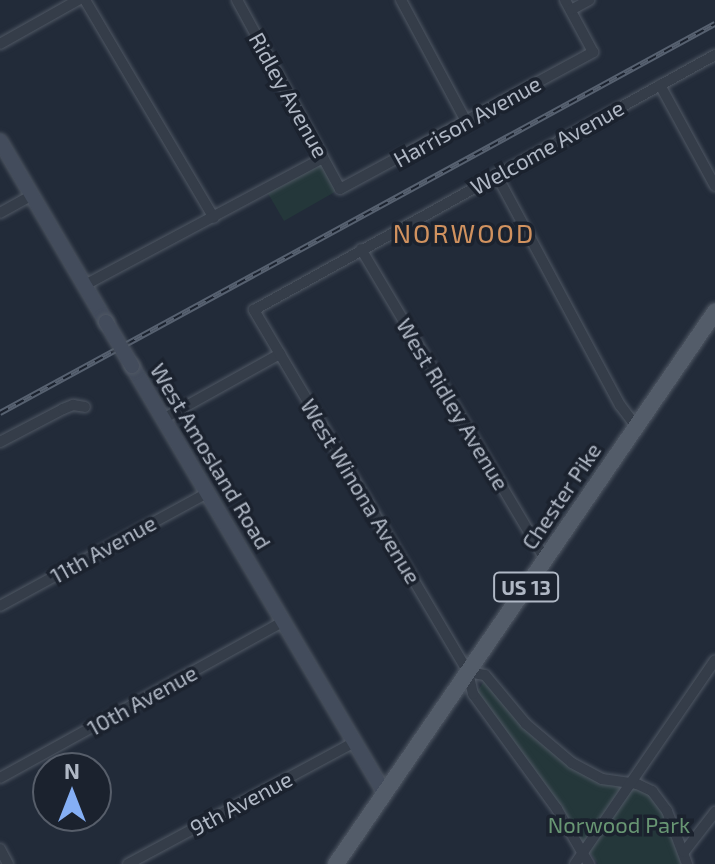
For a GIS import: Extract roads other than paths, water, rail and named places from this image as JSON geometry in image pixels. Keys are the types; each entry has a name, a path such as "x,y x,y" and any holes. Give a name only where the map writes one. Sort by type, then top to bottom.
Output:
{"main road":[{"name":"Chester Pike","path":"336,864 715,312"}],"street":[{"path":"0,44 78,0"},
{"path":"85,0 214,218"},
{"name":"Ridley Avenue","path":"237,0 340,189"},
{"path":"401,0 467,123"},
{"path":"568,5 589,0"},
{"name":"Harrison Avenue","path":"340,189 467,123 593,52 568,5"},
{"name":"Welcome Avenue","path":"254,310 715,55"},
{"path":"660,85 715,186"},
{"name":"West Amosland Road","path":"0,141 385,793"},
{"path":"85,285 323,158"},
{"path":"496,174 620,405 636,426"},
{"path":"0,213 32,195"},
{"name":"West Ridley Avenue","path":"361,249 545,559"},
{"name":"West Winona Avenue","path":"254,310 468,672 473,694 557,809 589,864"},
{"path":"163,419 280,354"},
{"path":"0,442 63,409 73,405 85,407"},
{"name":"11th Avenue","path":"0,606 207,493"},
{"name":"10th Avenue","path":"0,778 283,622"},
{"path":"575,864 715,660"},
{"path":"468,672 485,675 526,724 572,763 602,779 646,786 657,796 687,864"},
{"name":"9th Avenue","path":"128,864 355,742"},
{"path":"684,852 715,812"},
{"path":"0,849 8,864"}],"railway":[{"path":"0,413 715,24"}],"district":[{"name":"NORWOOD","path":"464,233"}],"park label":[{"name":"Norwood Park","path":"619,825"}]}
